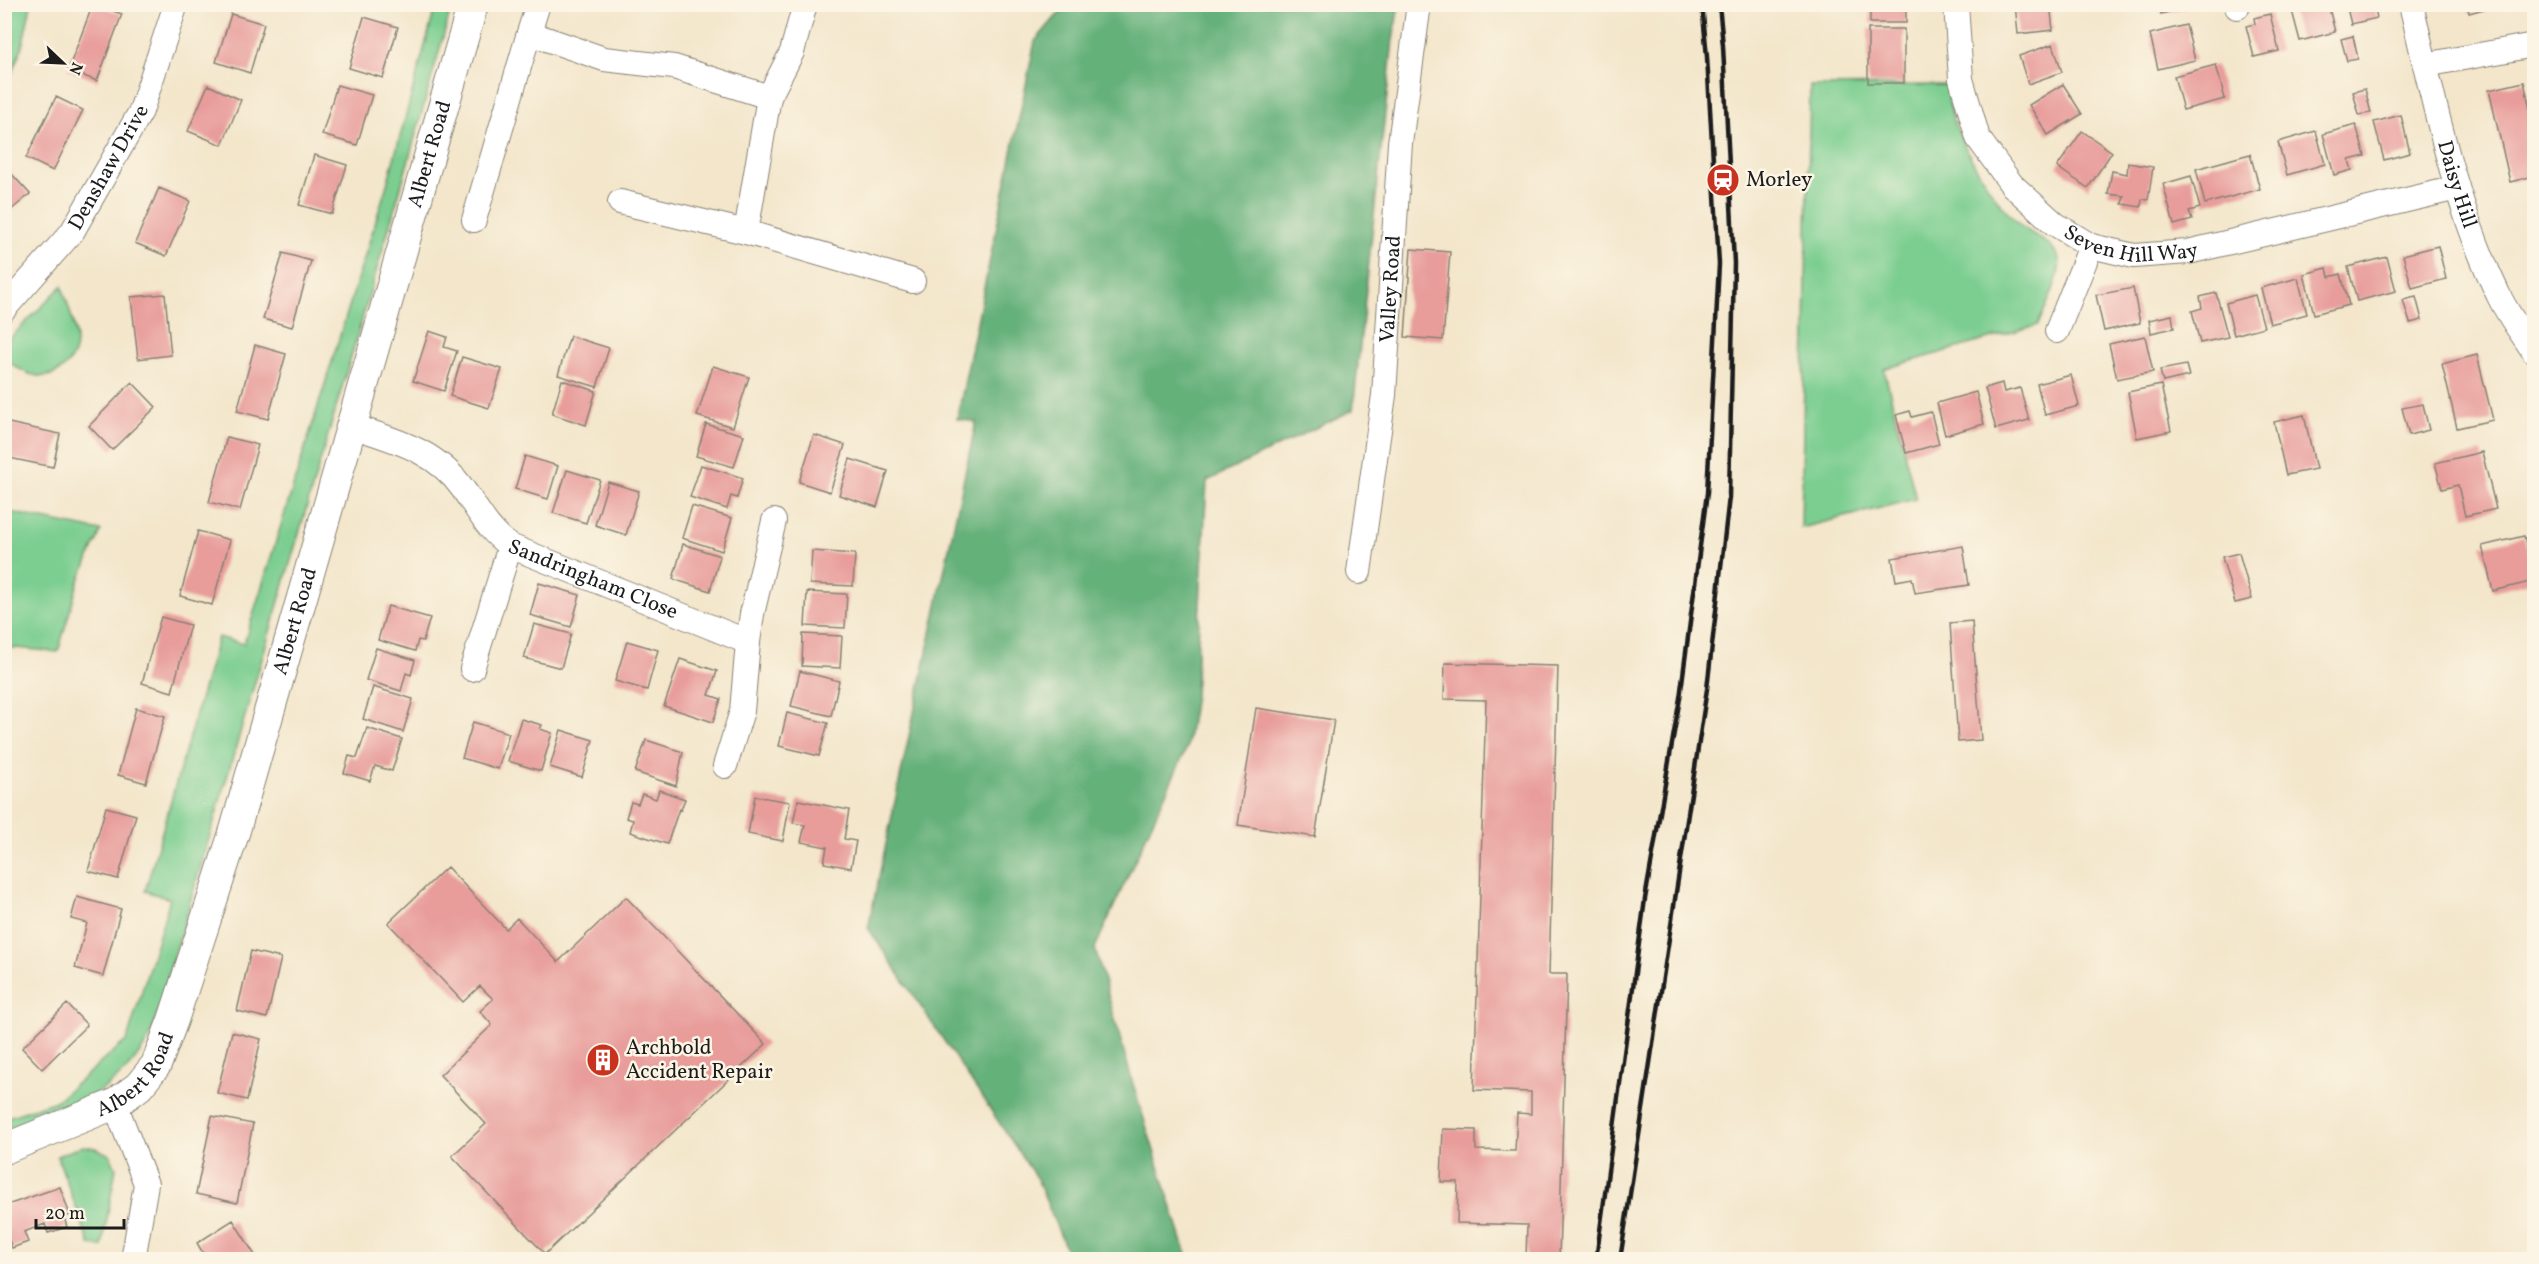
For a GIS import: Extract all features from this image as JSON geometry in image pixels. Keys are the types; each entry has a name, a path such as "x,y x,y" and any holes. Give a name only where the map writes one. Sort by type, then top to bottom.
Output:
{"street":[{"name":"Denshaw Drive","path":"4,309 72,232 141,111 176,4"},
{"name":"Albert Road","path":"4,1149 115,1104 139,1086 156,1065 236,830 473,4"},
{"path":"474,220 538,4"},
{"path":"746,232 769,98 792,52 806,4"},
{"name":"Valley Road","path":"1359,572 1384,395 1400,143 1419,4"},
{"name":"Seven Hill Way","path":"1956,4 1961,79 1978,138 2012,185 2055,224 2091,246 2134,256 2188,252 2457,188"},
{"name":"Daisy Hill","path":"2411,4 2457,188 2470,230 2498,296 2535,352"},
{"path":"529,33 604,59 674,67 769,98"},
{"path":"2425,65 2535,45"},
{"path":"620,202 746,232 913,281"},
{"path":"2057,331 2091,246"},
{"name":"Sandringham Close","path":"352,426 416,447 441,463 463,488 482,519 500,539 510,546 748,642"},
{"path":"725,766 742,711 752,614 774,521"},
{"path":"472,669 510,546"},
{"path":"115,1104 146,1184 133,1260"}],"green space":[{"path":"4,5 31,5 22,47 5,91"},
{"path":"436,5 452,5 399,194 151,1035 138,1056 107,1087 70,1107 5,1130 5,1118 56,1101 127,1040 170,899 145,891 218,637 244,644 386,188"},
{"path":"1066,5 1399,5 1393,40 1353,410 1207,481 1195,695 1187,747 1095,948 1133,1084 1188,1259 1070,1259 1037,1179 868,928 976,422 957,419 1035,41"},
{"path":"1946,85 1955,125 1982,177 2018,223 2047,243 2056,253 2059,265 2056,282 2038,325 1884,369 1916,499 1801,528 1810,86"},
{"path":"62,286 75,328 76,342 73,356 64,367 52,374 38,376 29,374 5,359 5,343"},
{"path":"5,511 101,531 78,583 58,652 5,647"},
{"path":"83,1146 96,1148 110,1155 116,1168 102,1247 90,1245 57,1156"}],"building":[{"path":"93,4 122,14 97,81 68,70"},
{"path":"1870,4 1906,4 1906,23 1870,23"},
{"path":"2015,4 2050,4 2053,30 2018,34"},
{"path":"2159,4 2195,4 2195,5 2161,14"},
{"path":"2302,4 2328,4 2335,32 2300,41 2291,7"},
{"path":"2346,4 2374,4 2377,18 2351,24"},
{"path":"2467,4 2499,4 2499,5 2469,13"},
{"path":"231,14 264,24 250,73 216,62"},
{"path":"2270,14 2279,51 2254,57 2246,26 2255,24 2254,18"},
{"path":"364,17 398,27 383,78 349,68"},
{"path":"2186,25 2195,60 2158,69 2150,34"},
{"path":"1868,29 1904,29 1904,83 1868,83"},
{"path":"2353,36 2358,59 2347,61 2341,39"},
{"path":"2053,44 2062,72 2028,84 2019,56"},
{"path":"2216,65 2225,99 2183,110 2174,76"},
{"path":"2524,82 2534,127 2534,176 2510,182 2489,90"},
{"path":"2063,84 2082,114 2048,135 2029,105"},
{"path":"208,85 241,100 222,145 188,131"},
{"path":"337,85 372,95 357,145 322,135"},
{"path":"2365,89 2371,113 2359,115 2353,92"},
{"path":"56,97 83,110 53,171 26,158"},
{"path":"2401,115 2410,153 2384,160 2374,122"},
{"path":"2356,125 2365,156 2349,160 2352,170 2334,175 2323,134"},
{"path":"2082,131 2112,152 2088,188 2057,167"},
{"path":"2316,131 2325,164 2287,175 2278,142"},
{"path":"2250,154 2260,189 2205,204 2196,169"},
{"path":"314,155 347,165 332,214 299,205"},
{"path":"2128,163 2153,167 2148,200 2142,199 2141,207 2122,204 2124,196 2108,194 2112,171 2127,174"},
{"path":"8,170 30,194 4,216 4,173"},
{"path":"2191,176 2200,208 2189,211 2192,220 2174,225 2163,184"},
{"path":"159,188 190,201 166,256 135,243"},
{"path":"2438,246 2446,279 2412,288 2403,255"},
{"path":"1411,249 1450,252 1443,340 1405,337"},
{"path":"283,253 311,261 292,327 263,319"},
{"path":"2387,257 2396,291 2357,301 2348,267"},
{"path":"2327,268 2329,277 2341,274 2349,305 2314,314 2304,274"},
{"path":"2298,278 2307,314 2270,324 2261,288"},
{"path":"2133,288 2140,323 2104,331 2096,295"},
{"path":"2216,293 2228,337 2200,343 2192,311 2202,308 2200,297"},
{"path":"165,294 171,355 138,359 131,297"},
{"path":"2255,295 2264,327 2234,335 2226,303"},
{"path":"2416,297 2422,320 2410,323 2403,300"},
{"path":"2172,315 2174,328 2151,333 2149,320"},
{"path":"429,331 447,337 444,347 457,351 444,391 413,381"},
{"path":"570,336 609,348 597,387 558,375"},
{"path":"2145,336 2153,372 2117,379 2109,344"},
{"path":"255,345 286,354 268,419 237,411"},
{"path":"2477,355 2493,420 2457,428 2442,364"},
{"path":"462,357 502,369 489,408 450,396"},
{"path":"2186,365 2189,376 2163,382 2160,370"},
{"path":"713,366 749,377 733,427 697,416"},
{"path":"2071,375 2079,406 2045,415 2037,384"},
{"path":"562,380 596,391 586,425 552,414"},
{"path":"132,382 156,407 112,450 89,426"},
{"path":"2002,383 2004,392 2020,388 2029,420 1996,429 1985,388"},
{"path":"2161,385 2171,431 2137,438 2128,392"},
{"path":"1976,392 1984,424 1945,435 1937,403"},
{"path":"2423,404 2429,430 2409,435 2402,408"},
{"path":"1910,411 1912,417 1931,412 1939,444 1906,453 1896,415"},
{"path":"2304,415 2316,469 2286,475 2274,422"},
{"path":"4,422 60,434 53,467 4,457"},
{"path":"706,424 744,435 734,467 696,456"},
{"path":"814,435 845,445 830,492 799,482"},
{"path":"227,437 258,445 240,510 209,502"},
{"path":"2482,452 2496,509 2465,516 2458,485 2442,489 2435,463"},
{"path":"525,456 558,466 548,499 515,489"},
{"path":"850,459 888,471 877,507 839,495"},
{"path":"701,465 743,478 737,498 731,496 727,509 690,497"},
{"path":"567,470 600,480 586,523 553,513"},
{"path":"608,482 639,491 626,535 595,525"},
{"path":"692,506 732,518 722,551 682,538"},
{"path":"198,531 230,540 212,605 180,596"},
{"path":"2524,536 2534,581 2493,591 2482,546"},
{"path":"683,544 720,556 710,591 673,579"},
{"path":"1963,546 1969,585 1915,593 1912,578 1896,581 1892,558"},
{"path":"812,551 855,554 853,586 810,584"},
{"path":"2239,553 2252,599 2235,603 2222,557"},
{"path":"539,583 580,595 571,627 530,615"},
{"path":"807,592 847,594 845,628 805,626"},
{"path":"388,606 430,618 423,641 418,640 415,651 378,640"},
{"path":"161,617 190,625 172,692 142,683"},
{"path":"1972,621 1981,740 1958,742 1950,623"},
{"path":"534,624 571,634 561,668 524,658"},
{"path":"803,634 842,636 840,668 802,666"},
{"path":"627,641 658,650 647,690 615,681"},
{"path":"376,648 415,660 411,675 406,673 401,691 366,680"},
{"path":"680,659 717,671 709,695 721,699 713,722 664,706"},
{"path":"1445,663 1558,666 1549,974 1567,974 1559,1260 1526,1260 1527,1225 1457,1223 1458,1182 1441,1182 1443,1129 1476,1130 1476,1150 1515,1151 1517,1113 1531,1114 1531,1092 1474,1090 1486,700 1444,699"},
{"path":"800,671 839,681 831,716 791,706"},
{"path":"373,687 413,699 403,732 363,719"},
{"path":"136,708 165,716 146,783 118,775"},
{"path":"1256,708 1334,720 1315,837 1238,825"},
{"path":"787,713 828,723 819,756 779,746"},
{"path":"521,719 542,725 540,729 552,733 541,771 508,761"},
{"path":"473,722 509,733 498,769 462,758"},
{"path":"367,728 402,739 392,771 375,766 370,781 344,773 349,756 357,758"},
{"path":"561,730 593,740 582,777 550,767"},
{"path":"646,740 683,752 676,786 635,772"},
{"path":"659,790 685,799 681,810 679,809 667,844 630,832 633,820 626,818 631,802 638,804 642,794 656,799"},
{"path":"755,796 790,802 783,841 748,834"},
{"path":"798,800 849,810 844,839 856,841 851,868 824,863 827,847 801,842 805,825 793,823"},
{"path":"106,807 136,815 118,879 88,871"},
{"name":"Archbold Accident Repair","path":"447,867 506,929 517,918 558,962 626,897 766,1044 545,1254 452,1156 486,1124 440,1075 492,1025 480,1011 493,999 480,986 463,1002 388,923"},
{"path":"77,897 121,909 103,976 75,968 87,923 71,919"},
{"path":"251,951 281,958 267,1018 237,1011"},
{"path":"67,1004 87,1025 42,1069 22,1048"},
{"path":"232,1032 261,1039 247,1100 217,1093"},
{"path":"212,1116 253,1124 237,1203 196,1194"},
{"path":"60,1187 70,1215 64,1217 67,1227 48,1233 45,1224 24,1232 28,1242 12,1248 8,1237 4,1239 4,1206"},
{"path":"233,1220 258,1260 207,1260 197,1243"}],"railway":[{"path":"1596,1260 1645,899 1680,698 1707,493 1719,264 1702,4"},
{"path":"1620,1260 1707,689 1729,497 1734,263 1719,4"}],"place":[{"name":"Morley","path":"1723,180"},
{"name":"Archbold Accident Repair","path":"603,1060"}]}
